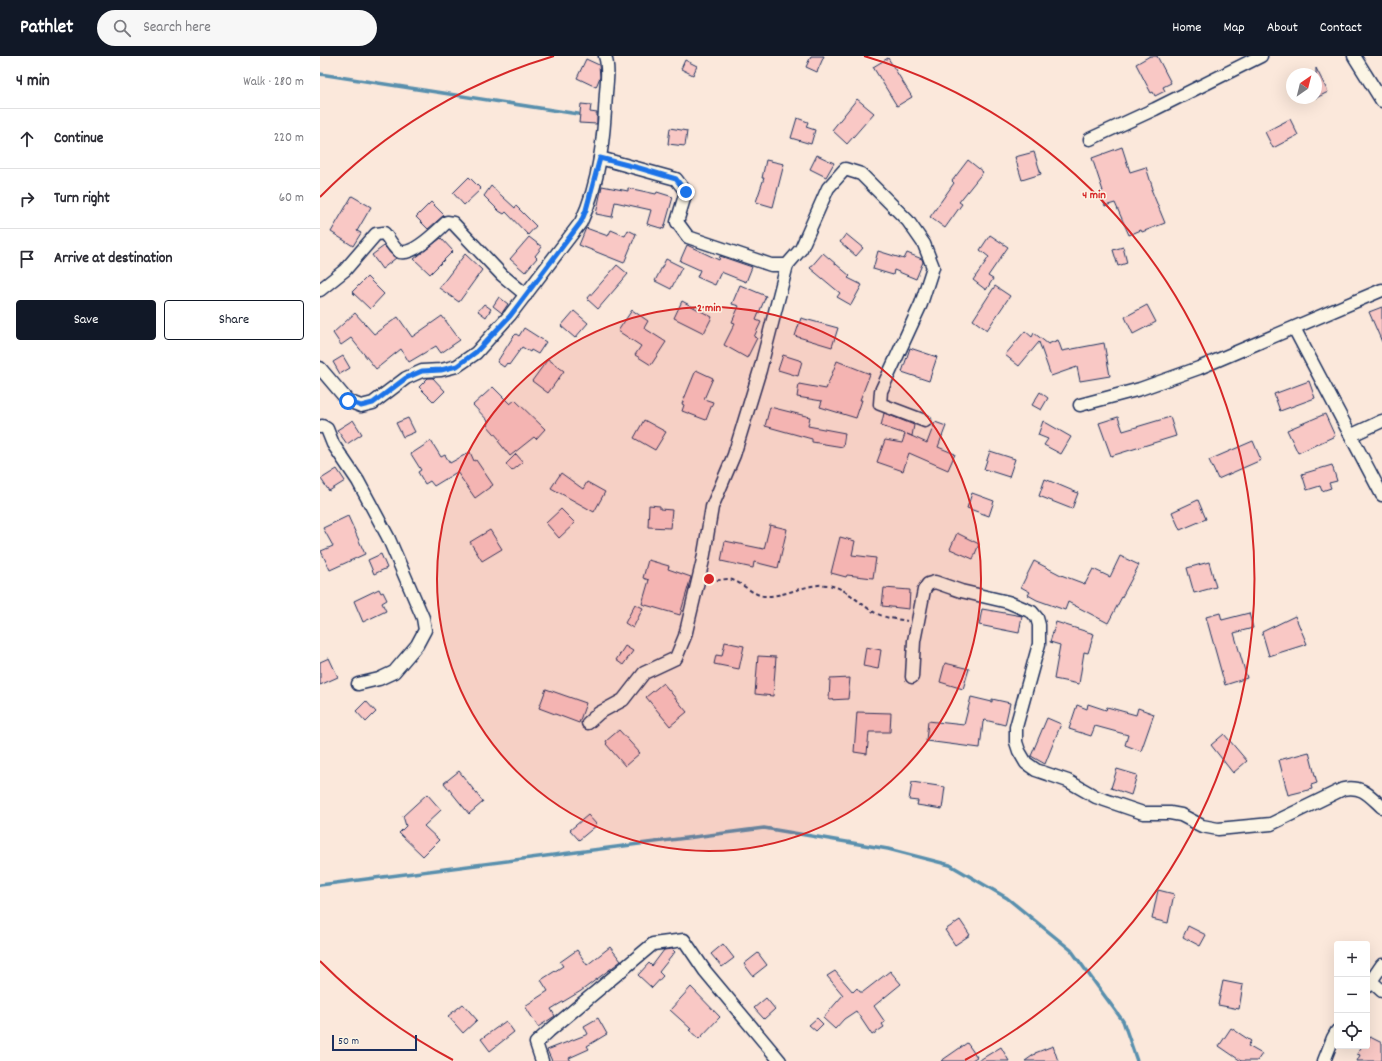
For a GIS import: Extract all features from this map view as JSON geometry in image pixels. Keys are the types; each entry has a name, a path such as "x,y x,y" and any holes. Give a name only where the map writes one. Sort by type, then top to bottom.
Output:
{"street":[{"path":"320,368 348,401 361,406 373,403 406,378 422,371 441,370 457,366 476,352 510,316 581,222 586,210 600,158 604,128 607,78 605,56"},
{"path":"1090,139 1155,109 1261,56"},
{"path":"1354,56 1382,101"},
{"path":"600,158 676,179 686,192 678,222 688,236 771,265 786,265"},
{"path":"588,723 599,713 624,700 644,673 676,658 685,636 700,576 712,507 738,441 760,370 786,265 801,248 828,188 845,169 861,174 908,221 924,244 933,267 921,304 881,391 880,404 925,421"},
{"path":"320,290 345,270 376,234 384,233 396,249 400,252 407,251 430,239 447,222 453,222 502,276 526,295"},
{"path":"1080,405 1140,390 1199,368 1382,290"},
{"path":"1294,328 1382,495"},
{"path":"1352,436 1382,421"},
{"path":"320,427 322,426 327,429 333,444 358,481 388,537 423,618 424,630 417,645 394,672 379,679 358,684"},
{"path":"912,677 917,618 924,590 928,584 935,582 1008,602 1032,612 1037,618 1039,626 1040,644 1016,727 1016,742 1019,752 1026,763 1036,770 1068,781 1096,797 1143,813 1170,813 1181,815 1202,826 1218,829 1271,824 1343,789 1354,787 1363,790 1382,807"},
{"path":"542,1061 536,1043 549,1031 653,944 684,940 705,971 780,1061"},
{"path":"1370,983 1382,965"},
{"path":"1370,985 1382,991"},
{"path":"1324,1061 1334,1036"}],"path":[{"path":"700,576 716,581 729,579 763,596 788,593 811,586 828,585 848,593 862,605 882,616 908,621 917,618"}],"building":[{"path":"811,56 824,56 817,72 806,67"},
{"path":"1150,56 1157,56 1171,83 1163,87 1165,91 1155,96 1153,92 1151,93 1136,64"},
{"path":"888,58 912,97 897,106 873,67"},
{"path":"586,59 599,65 600,77 596,87 577,78"},
{"path":"685,60 697,66 693,75 681,69"},
{"path":"1322,80 1328,92 1322,95"},
{"path":"857,99 874,113 847,144 832,130"},
{"path":"581,104 591,105 590,112 597,113 597,124 579,123"},
{"path":"797,118 808,122 806,127 815,130 811,144 791,138"},
{"path":"1290,119 1298,135 1273,148 1265,132"},
{"path":"670,128 687,131 685,146 668,144"},
{"path":"1122,147 1130,172 1146,167 1153,189 1151,189 1165,223 1142,232 1141,230 1129,235 1115,203 1105,206 1100,192 1103,191 1092,158"},
{"path":"1034,152 1041,174 1022,180 1015,157"},
{"path":"817,155 834,163 826,177 810,169"},
{"path":"766,160 784,164 773,207 756,202 764,178 762,178"},
{"path":"968,160 983,172 959,202 962,204 945,228 930,217 954,183 952,181"},
{"path":"469,177 481,189 464,205 453,193"},
{"path":"491,186 515,208 516,206 536,226 528,235 506,212 504,214 499,211 484,196"},
{"path":"602,186 628,191 628,188 656,194 657,192 673,197 664,229 647,224 651,210 615,202 612,217 596,214"},
{"path":"352,196 371,207 357,231 361,233 353,246 331,232"},
{"path":"431,202 444,215 428,229 416,217"},
{"path":"586,228 608,236 611,230 625,236 628,230 636,234 624,263 579,245"},
{"path":"846,234 863,248 856,256 840,242"},
{"path":"990,235 1008,247 988,276 993,279 986,290 973,280 989,257 980,250"},
{"path":"529,237 542,247 535,256 537,258 525,272 510,259"},
{"path":"441,238 453,251 430,274 414,259"},
{"path":"687,245 719,260 720,256 752,267 746,282 721,272 715,285 697,277 700,270 680,261"},
{"path":"384,246 396,258 382,269 372,255"},
{"path":"1123,247 1127,263 1118,266 1113,250"},
{"path":"878,251 904,259 907,253 922,259 923,262 916,279 894,270 893,275 873,269"},
{"path":"823,253 850,276 848,278 862,285 851,305 837,297 840,293 810,268"},
{"path":"465,254 482,270 459,302 439,288"},
{"path":"666,259 682,267 671,289 655,281"},
{"path":"617,265 628,274 598,309 587,299"},
{"path":"367,277 384,294 370,309 352,292"},
{"path":"740,285 766,296 756,320 761,322 754,337 757,338 747,358 724,345 735,323 732,322 739,306 732,304"},
{"path":"995,286 1010,296 987,330 973,320"},
{"path":"499,297 508,304 502,313 493,306"},
{"path":"682,301 712,317 704,333 674,318"},
{"path":"484,304 491,309 486,317 478,311"},
{"path":"1147,305 1156,322 1133,334 1125,317"},
{"path":"1382,307 1382,342 1369,312"},
{"path":"632,310 648,321 644,328 666,342 651,365 635,355 641,346 618,331"},
{"path":"574,311 588,323 575,338 561,326"},
{"path":"355,313 374,334 398,317 412,337 442,316 460,340 441,353 436,346 409,362 401,349 376,369 351,338 341,345 333,333"},
{"path":"801,318 838,328 832,347 795,336"},
{"path":"524,328 546,342 538,354 531,350 530,352 522,347 509,365 507,363 504,367 497,362 513,337 516,334 519,336"},
{"path":"1025,331 1032,337 1034,333 1048,344 1058,340 1062,351 1104,343 1110,376 1080,381 1077,367 1051,376 1039,342 1019,366 1005,355"},
{"path":"910,348 937,357 929,381 902,372"},
{"path":"783,355 802,361 798,376 778,370"},
{"path":"343,356 350,368 340,374 333,362"},
{"path":"548,359 564,371 548,393 532,381"},
{"path":"837,361 870,374 860,400 862,400 856,418 820,407 822,401 797,397 799,384 826,389"},
{"path":"696,370 713,378 704,399 713,402 706,420 682,411 684,405 682,404"},
{"path":"428,378 433,378 445,391 434,402 419,387"},
{"path":"1309,381 1315,398 1280,411 1274,394"},
{"path":"493,387 510,404 515,400 545,429 536,439 534,437 510,456 498,441 500,440 487,425 490,423 473,405"},
{"path":"1040,392 1048,398 1041,410 1032,405"},
{"path":"770,407 810,417 808,426 845,433 843,447 812,442 812,439 765,426"},
{"path":"884,413 914,425 912,436 907,434 927,443 935,422 946,426 938,447 955,454 948,470 909,453 903,471 877,462 885,440 902,443 905,434 881,426"},
{"path":"1325,414 1335,436 1298,453 1287,430"},
{"path":"1118,417 1123,431 1170,417 1176,436 1111,456 1099,423"},
{"path":"408,418 415,432 403,437 396,423"},
{"path":"353,420 362,434 347,444 337,430"},
{"path":"644,420 666,432 655,450 634,438"},
{"path":"1043,421 1071,437 1061,454 1044,445 1048,439 1038,435"},
{"path":"431,441 441,457 445,455 450,463 470,452 474,461 476,460 493,485 475,498 457,472 434,486 430,481 425,484 418,472 421,470 411,454"},
{"path":"1253,441 1261,460 1218,479 1209,460"},
{"path":"990,451 1015,459 1009,477 984,469"},
{"path":"516,454 523,462 512,471 506,464"},
{"path":"1332,465 1337,481 1329,483 1331,488 1322,491 1320,486 1307,490 1302,474"},
{"path":"337,469 345,481 329,491 321,479"},
{"path":"561,473 583,489 587,482 605,492 594,512 551,488"},
{"path":"1045,479 1078,493 1072,509 1039,496"},
{"path":"972,493 994,501 989,516 967,508"},
{"path":"1198,500 1206,519 1180,530 1172,512"},
{"path":"649,505 660,506 660,509 672,510 670,528 648,527"},
{"path":"561,509 575,523 559,538 546,523"},
{"path":"348,516 365,554 330,570 321,551 333,546 323,528"},
{"path":"770,525 787,529 778,568 754,562 753,568 721,561 725,541 764,549"},
{"path":"490,530 502,549 482,561 470,542"},
{"path":"957,533 979,544 973,559 950,549"},
{"path":"840,537 855,541 852,555 876,558 873,578 847,575 846,577 831,573"},
{"path":"381,554 387,568 374,574 368,560"},
{"path":"1120,556 1139,565 1108,623 1068,602 1065,610 1037,600 1028,595 1030,592 1021,587 1034,561 1061,575 1085,584 1093,569 1110,577"},
{"path":"648,560 669,566 668,569 691,577 680,615 642,604 649,580 643,578"},
{"path":"1209,562 1216,587 1194,593 1187,568"},
{"path":"884,588 910,590 909,609 882,606"},
{"path":"379,589 381,593 383,592 387,600 382,603 386,611 363,622 354,601"},
{"path":"635,604 643,608 633,628 625,623"},
{"path":"982,609 1022,616 1019,633 979,625"},
{"path":"1220,613 1222,620 1249,613 1253,628 1234,633 1247,678 1225,685 1206,617"},
{"path":"1295,616 1307,644 1269,656 1262,632"},
{"path":"1056,622 1094,634 1088,653 1084,652 1079,684 1054,679 1060,645 1050,642"},
{"path":"725,642 744,646 739,669 714,664 716,655 722,656"},
{"path":"625,646 633,651 623,665 616,660"},
{"path":"866,647 881,650 878,669 863,666"},
{"path":"758,656 776,657 773,696 755,694"},
{"path":"329,658 338,677 320,685 320,662"},
{"path":"945,663 969,669 963,689 940,682"},
{"path":"850,678 848,699 829,700 830,679"},
{"path":"663,683 687,712 670,726 646,697"},
{"path":"546,689 586,703 579,723 539,708"},
{"path":"971,697 992,702 992,699 1010,703 1005,725 985,720 983,722 980,748 926,741 928,721 964,725"},
{"path":"366,701 376,712 366,722 356,711"},
{"path":"1088,704 1106,710 1107,707 1136,715 1138,708 1154,714 1141,751 1125,745 1128,735 1095,726 1091,736 1069,729 1077,705 1087,709"},
{"path":"857,712 891,713 890,732 869,732 867,754 854,752"},
{"path":"1047,718 1061,724 1045,764 1031,756"},
{"path":"619,730 640,753 625,766 606,744 606,741"},
{"path":"1224,734 1247,761 1233,773 1211,745"},
{"path":"1309,752 1317,783 1311,785 1312,789 1288,795 1279,760"},
{"path":"1117,769 1137,775 1131,795 1111,788"},
{"path":"459,771 483,802 469,814 444,783"},
{"path":"912,782 945,787 942,809 917,805 918,801 909,800"},
{"path":"427,794 441,810 424,826 439,840 423,856 399,833 406,826 403,816"},
{"path":"588,815 597,825 579,840 570,830"},
{"path":"1158,890 1174,894 1168,923 1152,919"},
{"path":"960,920 970,935 955,945 945,930"},
{"path":"1188,926 1206,935 1200,946 1183,937"},
{"path":"723,944 734,958 722,967 711,954"},
{"path":"610,947 621,961 581,991 551,1009 555,1016 538,1027 525,1006 548,991 541,980 563,966 560,962 577,950 587,965"},
{"path":"672,949 675,952 659,972 663,976 652,988 638,975 649,963 652,966 664,950"},
{"path":"758,953 767,965 753,976 744,964"},
{"path":"835,971 853,992 857,988 860,992 863,992 890,971 901,984 874,1006 885,1022 882,1024 884,1027 872,1035 856,1011 844,1019 835,1029 823,1018 843,995 827,976"},
{"path":"1223,981 1243,985 1239,1009 1218,1005"},
{"path":"691,987 720,1017 699,1039 689,1030 691,1029 670,1010"},
{"path":"766,998 775,1009 764,1019 754,1008"},
{"path":"463,1004 477,1020 463,1033 448,1016"},
{"path":"598,1018 607,1034 587,1046 589,1049 569,1058 571,1061 552,1061 547,1050 588,1034 584,1026"},
{"path":"817,1018 823,1024 816,1031 809,1025"},
{"path":"506,1021 514,1032 490,1051 481,1039"},
{"path":"1231,1028 1251,1041 1248,1046 1262,1054 1257,1061 1241,1061 1219,1046"},
{"path":"1370,1037 1382,1043 1382,1061 1357,1061 1360,1055 1357,1054 1360,1049 1370,1049"},
{"path":"967,1043 977,1057 970,1061 941,1061"},
{"path":"1053,1046 1058,1061 1025,1061 1035,1053"},
{"path":"1001,1047 1009,1061 978,1061"}],"waterway":[{"path":"320,74 578,114"},
{"path":"320,885 764,828 888,849 950,865 1007,898 1071,950 1123,1021 1137,1061"}],"route":[{"path":"348,401 361,406 373,403 406,378 422,371 441,370 457,366 476,352 510,316 537,278 581,222 586,210 600,158 676,179 686,192"}]}
